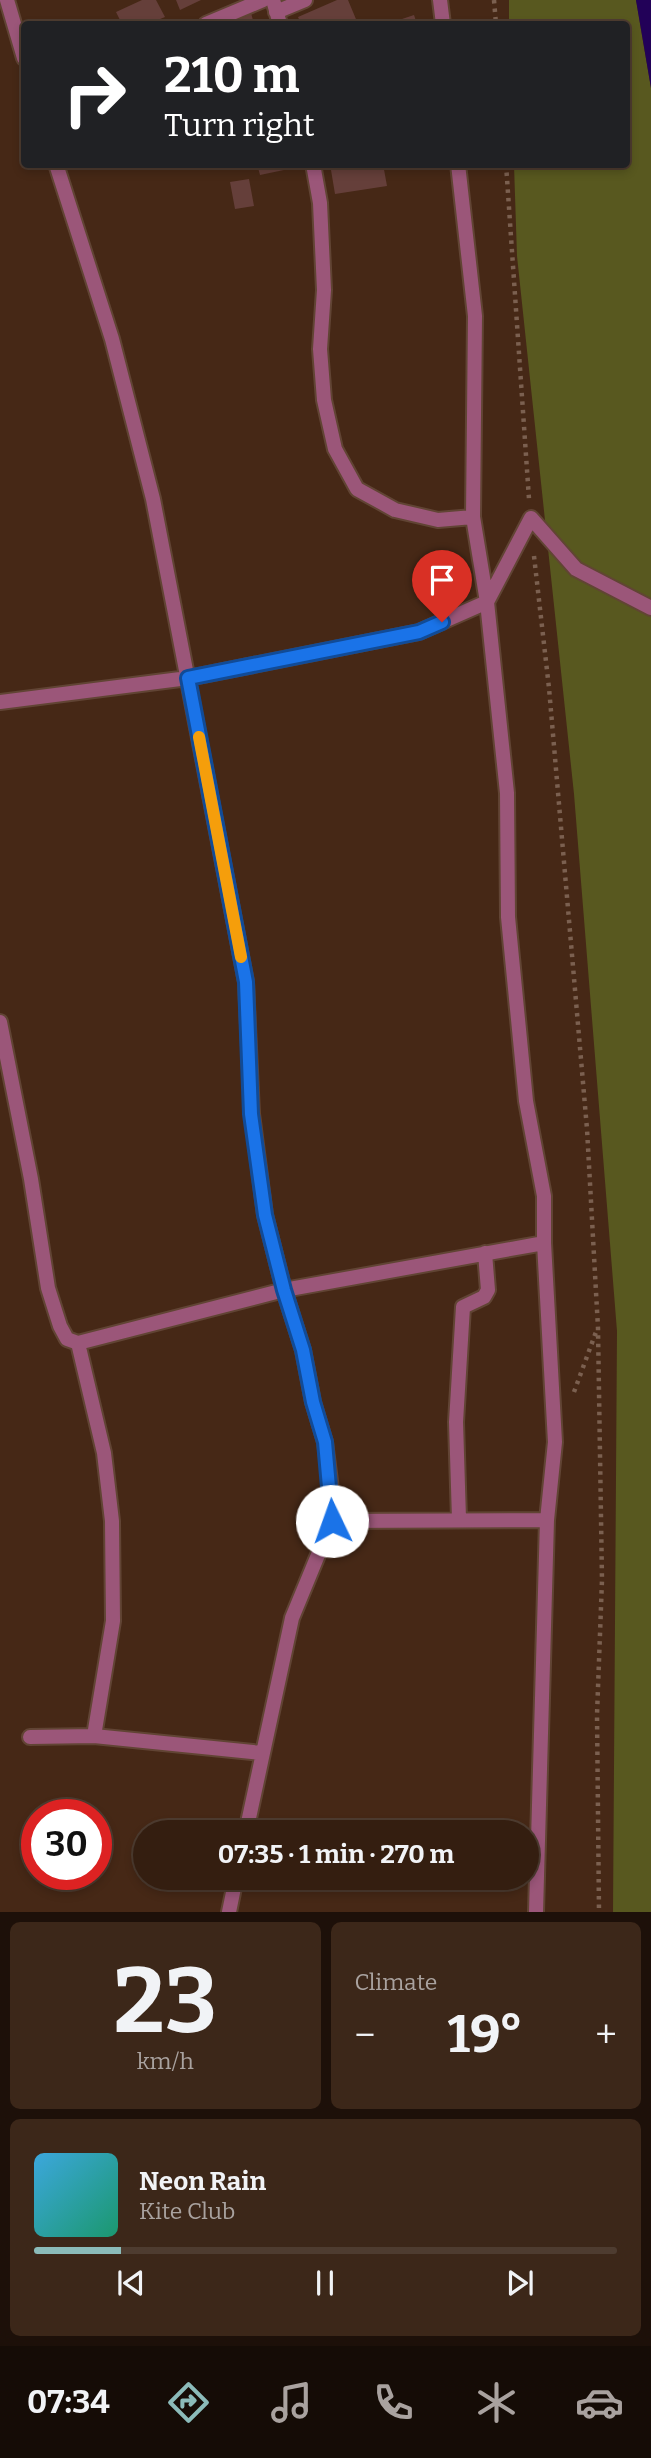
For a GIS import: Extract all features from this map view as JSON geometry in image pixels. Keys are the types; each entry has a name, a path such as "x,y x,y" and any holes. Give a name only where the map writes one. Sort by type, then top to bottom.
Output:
{"street":[{"path":"7,0 21,48"},
{"path":"213,21 262,0"},
{"path":"276,12 304,0"},
{"path":"440,0 443,21"},
{"path":"57,168 108,326 146,472 246,982 251,1114 265,1215 303,1350 313,1402 325,1442 332,1521 292,1618 248,1820"},
{"path":"314,168 320,203 324,290 320,349 323,387 335,449 356,489 395,510 438,520 473,517"},
{"path":"458,168 475,316 473,517 487,602 507,793 508,917 526,1101 544,1196 544,1244 555,1442 547,1520 536,1912"},
{"path":"0,702 188,678 419,632 487,602 531,518 576,569 651,608"},
{"path":"0,1022 31,1179 48,1288 67,1339 78,1343 284,1290 544,1244"},
{"path":"458,1519 456,1422 463,1307 484,1297 488,1290 485,1253"},
{"path":"78,1343 104,1453 112,1521 113,1621 94,1736"},
{"path":"332,1521 547,1520"},
{"path":"30,1737 94,1736 262,1753"},
{"path":"229,1912 234,1890"}],"path":[{"path":"494,0 496,21"},
{"path":"506,168 538,607 549,688 587,1129 598,1328 602,1580 597,1716 599,1912"},
{"path":"569,1404 598,1328"}],"shaded area":[{"path":"509,0 636,0 651,88 651,1912 613,1912 617,1331 574,794 517,256 514,168 630,168 630,21 509,21"},
{"path":"636,0 651,0 651,88"}],"building":[{"path":"142,0 156,0 165,17 155,21 120,21 116,12"},
{"path":"176,0 201,0 180,10"},
{"path":"337,0 348,0 357,21 300,21 298,17"},
{"path":"251,13 253,21 224,21"},
{"path":"414,15 416,21 396,21"},
{"path":"258,168 293,168 260,175"},
{"path":"384,168 387,186 335,194 331,170"},
{"path":"249,179 254,206 235,209 230,182"}],"slow traffic":[{"path":"199,737 241,957"}],"route":[{"path":"332,1521 325,1442 313,1402 303,1350 265,1215 251,1114 246,982 188,678 419,632 442,622"}]}
